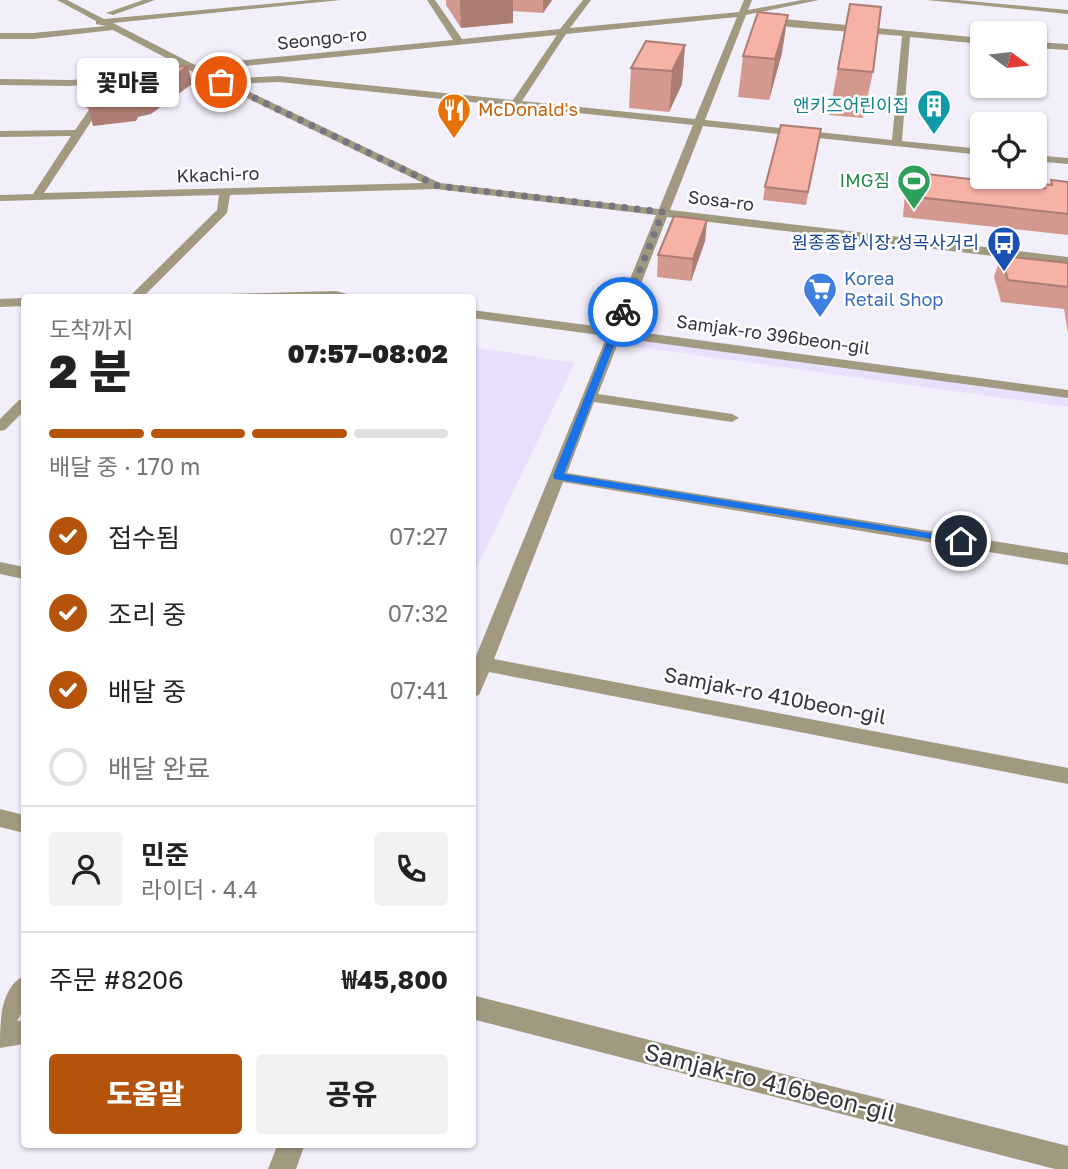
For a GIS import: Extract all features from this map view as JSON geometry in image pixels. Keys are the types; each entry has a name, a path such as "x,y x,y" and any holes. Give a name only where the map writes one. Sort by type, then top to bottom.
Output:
{"street":[{"name":"Sosa-ro","path":"61,0 191,68 438,186 1068,261"},
{"path":"96,20 151,0"},
{"path":"96,20 337,0"},
{"path":"430,0 456,34 458,41"},
{"path":"515,104 587,0"},
{"path":"478,662 558,476 740,14 748,0"},
{"name":"Seongo-ro","path":"178,70 740,14 815,0"},
{"path":"931,0 1068,12"},
{"path":"740,14 789,24 970,40"},
{"path":"0,36 33,36 112,28"},
{"path":"897,144 906,35"},
{"path":"1047,46 1068,47"},
{"path":"0,82 113,81 139,77"},
{"path":"221,82 279,79 970,151"},
{"path":"36,197 113,81"},
{"path":"0,134 78,133"},
{"path":"1047,160 1068,162"},
{"name":"Kkachi-ro","path":"0,198 438,186"},
{"path":"138,294 223,211 225,192"},
{"path":"0,303 21,302"},
{"name":"Samjak-ro 396beon-gil","path":"476,315 1068,394"},
{"path":"589,397 732,418"},
{"path":"0,427 21,406"},
{"path":"558,476 1068,559"},
{"path":"0,568 21,572"},
{"name":"Samjak-ro 410beon-gil","path":"478,662 1068,776"},
{"path":"0,818 21,823"},
{"path":"0,1027 21,992"},
{"name":"Samjak-ro 416beon-gil","path":"476,1008 1068,1158"},
{"path":"0,1036 21,1032"},
{"path":"282,1169 290,1148"}],"shaded area":[{"path":"629,330 1068,391 1068,407 624,345"},
{"path":"476,348 575,363 476,569"}],"building":[{"path":"850,4 881,7 873,72 838,69"},
{"path":"758,12 788,15 775,59 743,56"},
{"path":"646,41 685,45 672,71 631,68"},
{"path":"188,66 147,95 134,98 131,102 88,107 110,78 141,69"},
{"path":"781,125 821,129 808,192 765,187"},
{"path":"910,172 970,179 970,189 1047,189 1047,184 1052,185 1051,180 1068,182 1068,214 908,196"},
{"path":"674,216 707,220 693,259 658,255"},
{"path":"1001,256 1068,263 1068,287 1008,280"}],"way so far":[{"path":"221,82 438,186 663,212 623,312"}],"place":[{"name":"꽃마름","path":"221,82"},
{"name":"앤키즈어린이집","path":"934,136"},
{"name":"McDonald's","path":"454,140"},
{"name":"IMG짐","path":"914,211"},
{"name":"원종종합시장.성곡사거리","path":"1004,273"},
{"name":"Korea Retail Shop","path":"820,319"}],"route":[{"path":"623,312 558,476 961,541"}]}
